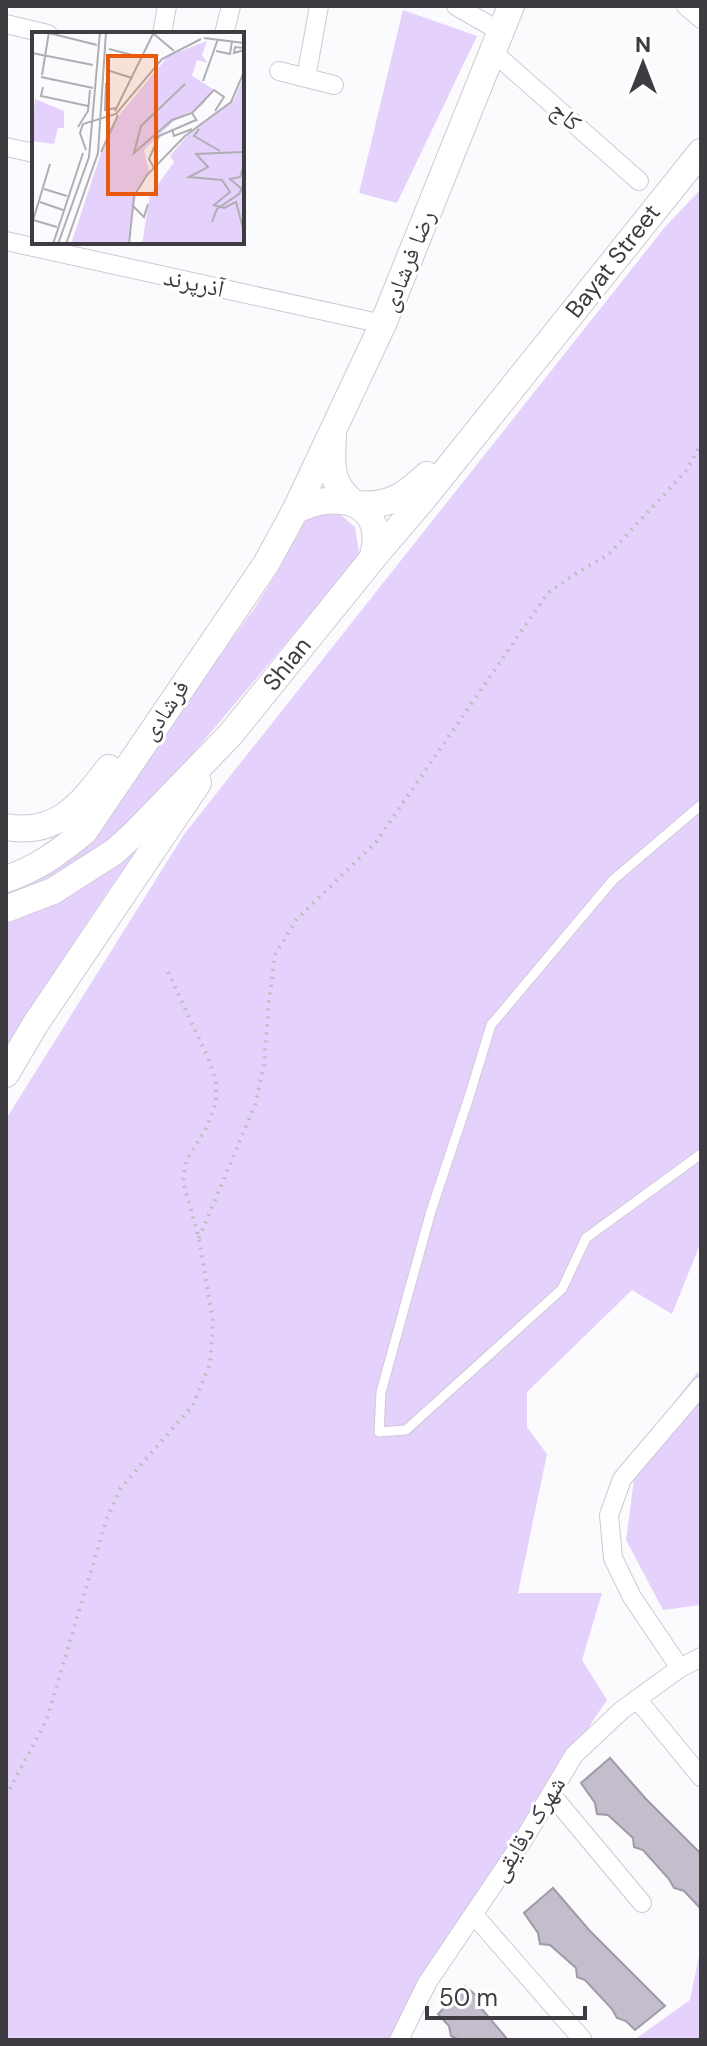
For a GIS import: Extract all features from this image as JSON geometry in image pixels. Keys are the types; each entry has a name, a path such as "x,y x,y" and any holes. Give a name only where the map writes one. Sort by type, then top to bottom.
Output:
{"main road":[{"name":"رضا فرشادی","path":"295,511 383,324 511,6"},
{"name":"Bayat Street","path":"526,371 701,152"},
{"path":"295,511 322,500 382,504 396,500 433,470 526,371"},
{"name":"Shian","path":"6,909 53,891 114,852 230,735 526,371"},
{"path":"333,428 334,479 339,489 368,516 376,532 377,543 372,559"},
{"name":"فرشادی","path":"6,879 54,856 84,832 266,564 295,511"},
{"path":"6,827 43,826 59,821 78,806 144,722 190,674"},
{"path":"6,1074 36,1023 230,735"}],"street":[{"path":"162,32 167,6"},
{"path":"224,32 231,6"},
{"path":"306,78 319,6"},
{"name":"کاج","path":"456,6 639,181"},
{"path":"686,6 701,19"},
{"path":"6,24 40,32"},
{"path":"279,71 334,85"},
{"path":"6,147 32,153"},
{"name":"آذرپرند","path":"6,241 32,244"},
{"name":"آذرپرند","path":"34,244 89,250 383,324"},
{"path":"680,1668 632,1597 613,1558 609,1515 622,1479 701,1386"},
{"name":"شهرک دقایقی","path":"405,2037 427,1983 524,1839 574,1755 622,1710 680,1668 701,1657"},
{"path":"637,1699 701,1777"},
{"path":"551,1794 642,1903"},
{"path":"474,1915 582,2039"}],"lane":[{"path":"701,805 613,880 491,1025 431,1211 381,1392 379,1432 406,1430 562,1289 586,1238 701,1154"}],"path":[{"path":"199,1238 255,1105 264,1065 275,955 296,920 376,842 547,594 608,555 686,471 701,444"},
{"path":"6,1796 46,1721 107,1518 120,1489 193,1405 210,1364 213,1322 199,1238 183,1181 186,1161 207,1127 216,1102 216,1080 168,972"}],"shaded area":[{"path":"403,10 477,36 397,203 359,193"},
{"path":"701,189 701,1242 672,1314 632,1290 527,1392 527,1427 547,1454 518,1593 602,1593 582,1660 607,1700 425,1970 388,2040 6,2040 6,1119 185,833 665,227"},
{"path":"312,515 341,515 355,527 359,552 355,561 127,828 60,874 6,897 6,888 138,769 254,609 279,569 298,529"},
{"path":"166,812 82,930 6,1054 6,922 51,906 76,892 112,864"},
{"path":"697,1373 701,1375 701,1605 663,1610 626,1540 638,1449"},
{"path":"701,1946 701,2040 634,2040 690,2000"}],"building":[{"path":"610,1758 701,1854 701,1909 684,1891 674,1888 643,1850 634,1847 633,1838 608,1815 597,1814 595,1803 581,1783"},
{"path":"553,1888 589,1930 665,2006 635,2030 626,2021 617,2018 585,1980 577,1977 576,1968 550,1945 540,1944 538,1933 524,1913"},
{"path":"465,1986 478,1997 481,2008 508,2040 460,2040 451,2036 449,2026 438,2014"}]}
